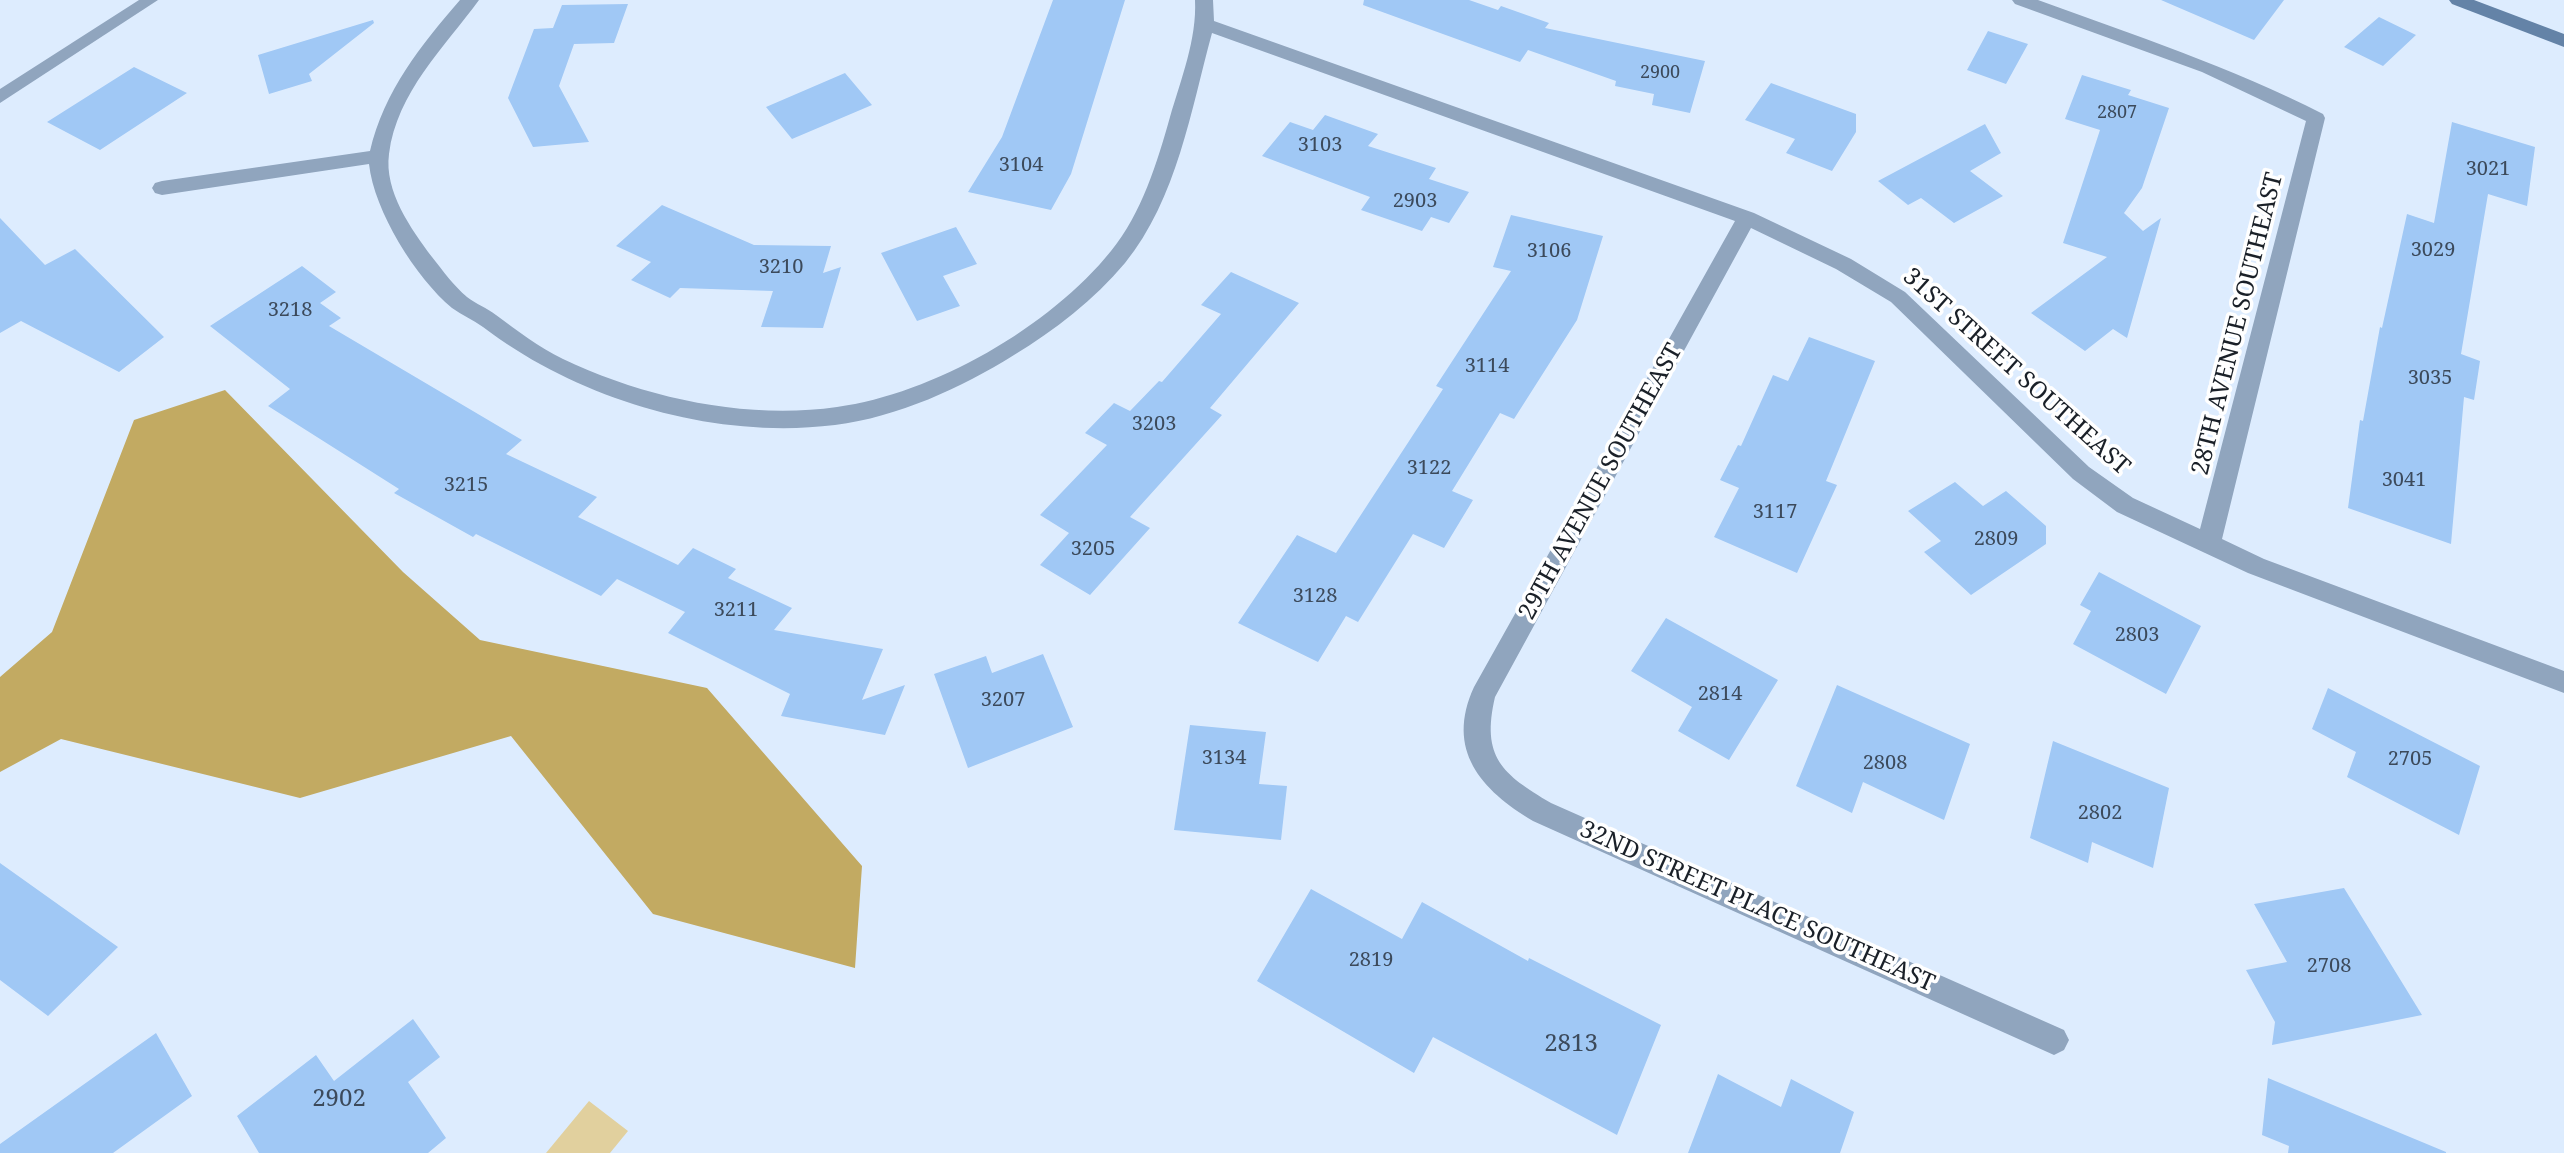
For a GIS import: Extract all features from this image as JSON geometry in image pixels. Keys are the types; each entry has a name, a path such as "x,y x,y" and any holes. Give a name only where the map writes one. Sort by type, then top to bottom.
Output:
{"main road":[{"path":"2458,0 2564,41"}],"street":[{"path":"470,0 415,69 394,106 378,156 382,181 400,228 428,268 459,302 523,347 576,372 688,410 780,419 836,417 886,406 933,389 1030,336 1095,283 1142,224 1157,187 1205,24 1204,0"},
{"name":"28TH AVENUE SOUTHEAST","path":"2021,0 2241,82 2316,118 2209,542"},
{"name":"31ST STREET SOUTHEAST","path":"1205,24 1747,218 1872,278 1898,297 2081,473 2125,505 2152,520 2298,583 2564,682"},
{"path":"162,188 378,156"},
{"name":"29TH AVENUE SOUTHEAST","path":"1478,751 1475,724 1483,695 1747,218"},
{"name":"32ND STREET PLACE SOUTHEAST","path":"1478,751 1510,794 1542,812 2054,1040"}],"lane":[{"path":"0,97 150,0"}],"shaded area":[{"path":"225,390 403,572 480,640 707,688 862,866 855,968 653,914 511,736 300,798 61,739 0,772 0,677 52,632 134,420"},
{"path":"589,1101 628,1131 610,1153 546,1153"}],"building":[{"path":"1053,0 1125,0 1071,174 1051,210 968,192 1002,137"},
{"path":"1364,0 1469,0 1498,10 1501,6 1549,23 1545,28 1705,61 1690,113 1652,105 1654,94 1615,86 1616,81 1528,50 1520,62 1363,5"},
{"path":"2161,0 2284,0 2254,40"},
{"path":"628,4 614,43 574,44 559,86 589,142 533,147 508,98 534,29 553,28 562,5"},
{"path":"2379,17 2416,35 2383,66 2344,47"},
{"path":"373,20 374,23 309,74 312,81 269,94 258,55"},
{"path":"1988,31 2028,44 2006,84 1967,70"},
{"path":"134,67 187,93 100,150 47,122"},
{"path":"845,73 872,105 792,139 766,107"},
{"path":"2082,75 2131,90 2128,95 2169,108 2142,188 2124,213 2143,231 2161,218 2127,338 2113,329 2085,351 2031,313 2107,257 2063,243 2100,130 2065,119"},
{"path":"1771,83 1856,114 1856,132 1832,171 1786,153 1795,139 1745,120"},
{"path":"1325,115 1378,134 1368,146 1436,168 1429,179 1469,192 1449,223 1431,217 1422,231 1361,210 1370,197 1262,156 1290,122 1313,130"},
{"path":"2452,122 2535,147 2527,206 2488,194 2461,354 2480,361 2474,400 2464,397 2451,544 2348,508 2360,420 2363,421 2380,327 2407,214 2434,223"},
{"path":"1985,124 2001,153 1970,171 2003,196 1954,223 1921,198 1908,205 1878,181"},
{"path":"662,205 754,245 831,246 823,273 841,267 823,328 761,327 773,291 680,288 670,298 631,280 651,262 616,246"},
{"path":"1511,215 1603,236 1577,320 1514,419 1500,413 1452,491 1473,500 1444,548 1413,534 1358,622 1346,616 1318,662 1238,623 1297,535 1336,553 1443,389 1436,386 1511,271 1493,267"},
{"path":"0,218 45,265 75,249 164,337 119,372 21,321 0,333"},
{"path":"956,227 977,264 943,276 960,306 917,321 881,253"},
{"path":"302,266 336,292 320,303 341,318 329,326 522,440 506,454 597,497 578,517 678,565 693,548 736,569 728,578 792,608 774,630 883,649 862,700 905,685 885,735 781,716 790,694 668,633 685,612 617,579 601,596 476,534 473,537 394,493 399,489 268,406 290,389 210,326"},
{"path":"1231,272 1299,303 1210,408 1222,415 1130,517 1150,528 1090,595 1040,565 1069,533 1040,515 1107,445 1085,433 1114,403 1130,411 1159,381 1162,382 1221,314 1201,305"},
{"path":"1809,337 1875,361 1826,481 1837,485 1797,573 1714,537 1739,488 1720,480 1738,445 1741,446 1773,375 1788,381"},
{"path":"1955,482 1983,506 2006,491 2046,526 2046,544 1971,595 1924,552 1941,541 1908,511"},
{"path":"2099,572 2201,626 2166,694 2073,644 2091,611 2080,605"},
{"path":"1666,618 1778,680 1729,760 1678,731 1692,707 1631,671"},
{"path":"1043,654 1073,727 968,768 934,674 986,656 992,673"},
{"path":"1837,685 1970,744 1944,820 1863,782 1852,813 1796,786"},
{"path":"2328,688 2480,766 2459,835 2347,777 2356,752 2312,729"},
{"path":"1190,725 1266,732 1259,784 1287,786 1281,840 1174,830"},
{"path":"2053,741 2169,788 2153,868 2092,842 2088,863 2030,838"},
{"path":"0,863 118,947 48,1016 0,980"},
{"path":"2344,888 2422,1015 2272,1045 2275,1022 2246,970 2287,962 2254,904"},
{"path":"1311,889 1402,939 1422,902 1528,961 1529,958 1661,1025 1617,1135 1433,1037 1414,1073 1257,981"},
{"path":"413,1019 440,1057 408,1082 446,1138 428,1153 259,1153 237,1116 316,1055 334,1081"},
{"path":"156,1033 192,1096 113,1153 0,1153 0,1144"},
{"path":"1718,1074 1781,1107 1791,1079 1854,1112 1840,1153 1688,1153"},
{"path":"2268,1078 2446,1153 2288,1153 2289,1146 2262,1135"}]}
